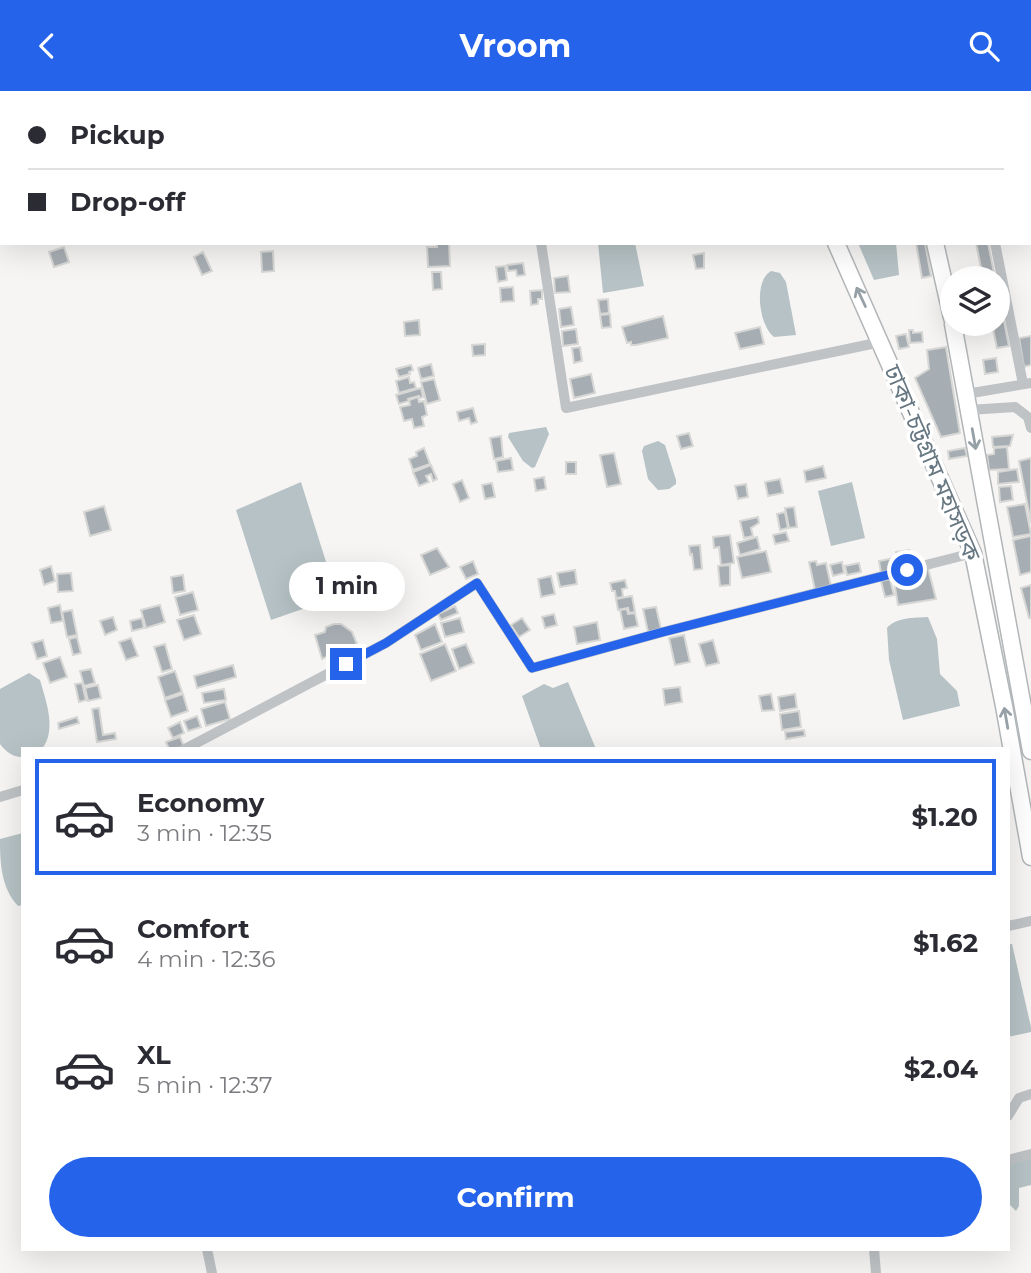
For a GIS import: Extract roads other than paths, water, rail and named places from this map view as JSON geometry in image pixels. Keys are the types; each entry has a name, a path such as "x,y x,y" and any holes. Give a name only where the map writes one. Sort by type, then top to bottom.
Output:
{"highway":[{"name":"ঢাকা-চট্টগ্রাম মহাসড়ক","path":"837,245 973,553 1008,747"},
{"path":"935,245 940,266"},
{"name":"ঢাকা-চট্টগ্রাম মহাসড়ক","path":"955,336 1031,751"},
{"name":"ঢাকা-চট্টগ্রাম মহাসড়ক","path":"1011,762 1031,857"}],"street":[{"path":"541,245 566,408 881,342"},
{"path":"967,402 1027,384 995,245"},
{"path":"967,402 1015,407 1028,417 1031,428"},
{"path":"189,747 386,643 477,583 532,668 973,553"},
{"path":"0,797 21,791"},
{"path":"1010,926 1031,921"},
{"path":"1010,1113 1019,1098 1031,1094"},
{"path":"1010,1159 1031,1154"},
{"path":"207,1251 212,1273"},
{"path":"874,1251 876,1273"}]}
